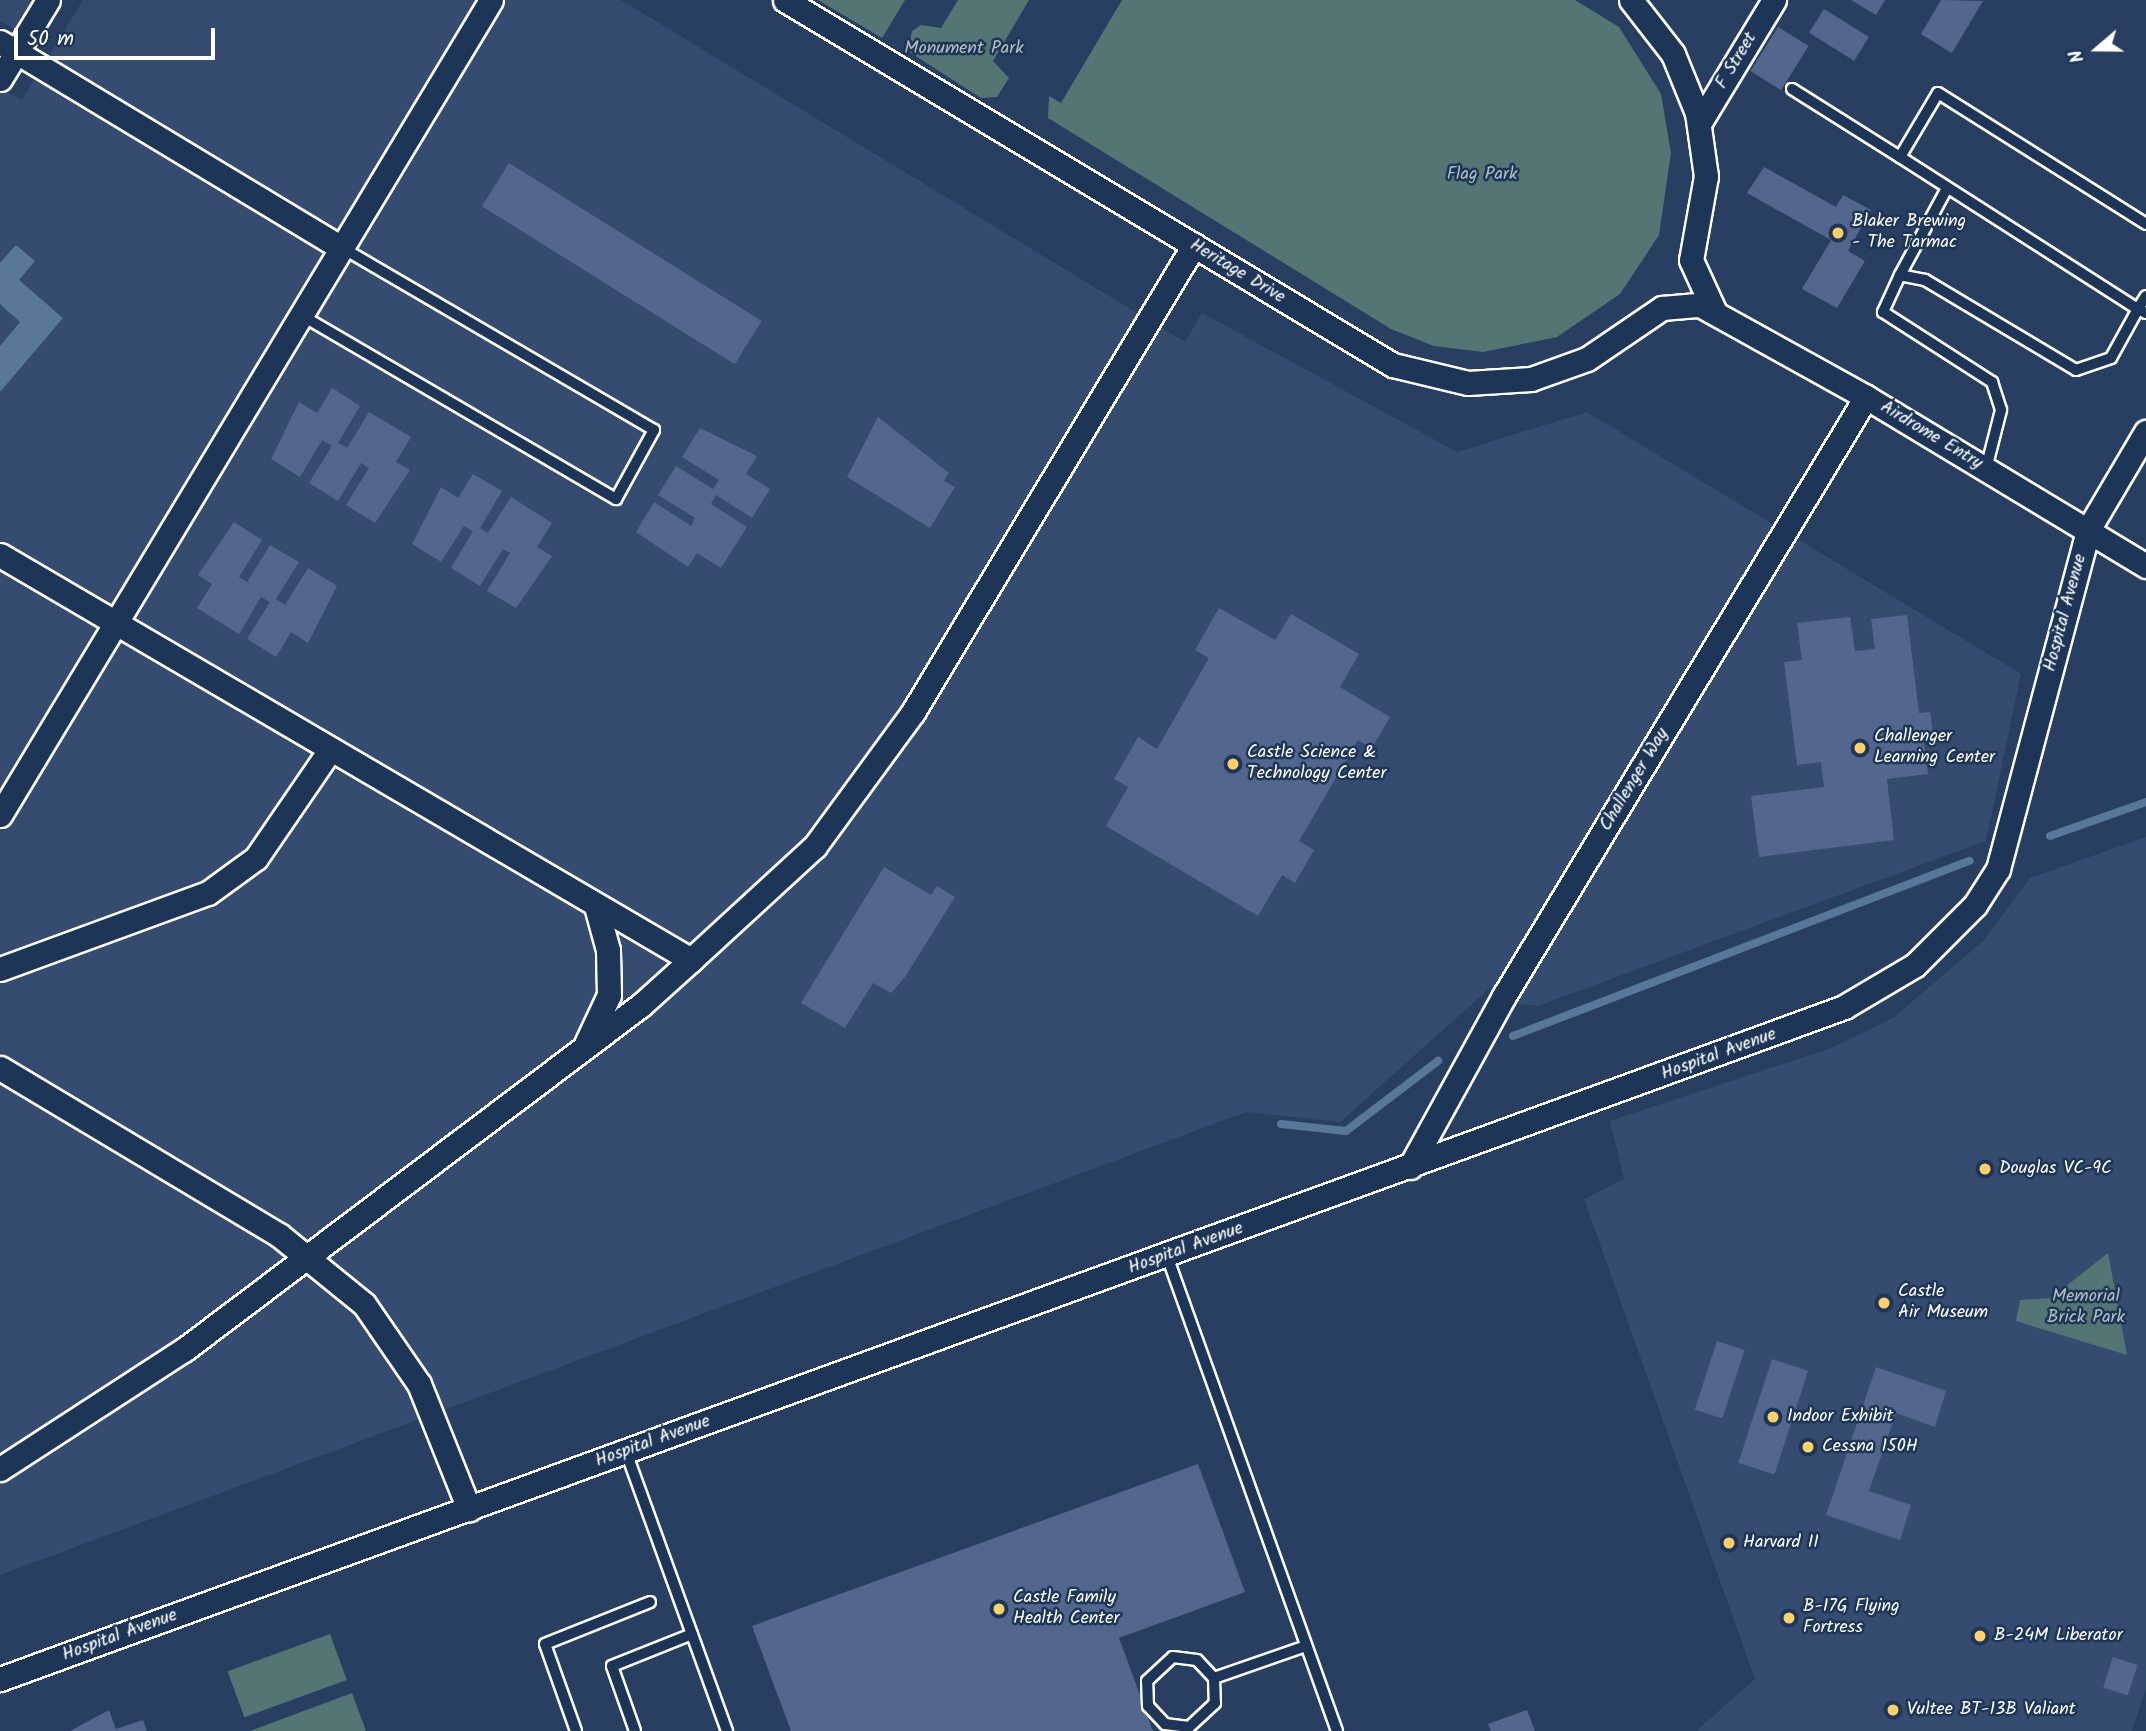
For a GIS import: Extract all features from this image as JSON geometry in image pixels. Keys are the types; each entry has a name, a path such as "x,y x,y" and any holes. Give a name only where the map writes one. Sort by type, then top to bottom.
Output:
{"street":[{"path":"0,79 8,47 48,0"},
{"path":"0,816 491,0"},
{"name":"Heritage Drive","path":"785,0 1368,353 1446,381 1497,383 1548,375 1587,359 1662,309 1686,303 1714,310"},
{"path":"1631,0 1673,54 1700,122 1706,176 1690,260 1714,310"},
{"name":"F Street","path":"1700,122 1774,0"},
{"path":"8,47 342,248"},
{"path":"0,1469 185,1349 304,1254 585,1046 691,960 815,846 913,712 1194,246"},
{"name":"Airdrome Entry","path":"1714,310 1866,397 2146,566"},
{"name":"Challenger Way","path":"1410,1167 1504,996 1866,397"},
{"name":"Hospital Avenue","path":"0,1679 1167,1256 1844,1007 1915,965 1975,905 1998,869 2088,530 2146,432"},
{"path":"0,555 328,753 691,960"},
{"path":"0,969 208,893 256,859 328,753"},
{"path":"585,1046 609,995 608,950 596,906"},
{"path":"0,1068 304,1254 364,1304 393,1342 434,1414 469,1509"}],"lane":[{"path":"1792,89 2142,311"},
{"path":"1900,157 1938,93 2146,224"},
{"path":"1947,188 1883,312 1992,382 2001,410 1986,469"},
{"path":"301,315 616,499 654,430 342,248"},
{"path":"1900,275 1925,280 2076,370 2111,358 2142,311 2146,296"},
{"path":"1167,1256 1337,1731"},
{"path":"626,1452 727,1731"},
{"path":"576,1731 545,1644 650,1602"},
{"path":"635,1731 611,1666 692,1634"},
{"path":"1214,1678 1306,1646"},
{"path":"1173,1657 1198,1660 1214,1678 1215,1703 1189,1727 1165,1724 1148,1706 1147,1681 1173,1657"}],"shaded area":[{"path":"0,0 36,0 19,32 0,21"},
{"path":"83,0 621,0 1185,342 1202,313 1457,452 1587,412 2021,674 1986,841 1538,1006 1518,1004 1490,988 1340,1122 1246,1112 0,1575 0,88 22,100"},
{"path":"16,245 35,261 19,280 63,318 0,392 0,346 20,322 0,304 0,263"},
{"name":"Castle Air Museum","path":"2146,837 2146,1689 2132,1731 1696,1731 1755,1679 1584,1199 1624,1179 1610,1121 1831,1048 1893,1018 1983,941 2030,878"}],"green space":[{"path":"818,0 905,0 882,38"},
{"name":"Monument Park","path":"958,0 1029,0 993,61 1009,78 997,97 981,98 908,51 912,31 921,25 941,28"},
{"name":"Flag Park","path":"1122,0 1575,0 1619,27 1661,94 1671,153 1659,235 1620,294 1557,337 1483,352 1434,346 1391,329 1048,118 1049,96 1061,103"},
{"name":"Memorial Brick Park","path":"2108,1253 2127,1355 2016,1321 2020,1300 2051,1298"},
{"path":"330,1634 347,1680 244,1717 228,1671"},
{"path":"352,1693 366,1731 250,1731"}],"building":[{"path":"1851,0 1885,0 1876,15"},
{"path":"1941,0 1983,1 1952,53 1921,34"},
{"path":"1824,9 1869,37 1854,61 1809,33"},
{"path":"1778,27 1809,46 1781,90 1750,71"},
{"path":"509,163 762,321 735,364 482,206"},
{"name":"Blaker Brewing - The Tarmac","path":"1764,167 1836,207 1843,195 1871,210 1848,251 1865,261 1837,308 1802,289 1831,240 1747,193"},
{"path":"332,388 360,406 338,443 347,448 369,412 411,437 396,462 410,470 375,523 346,505 369,468 361,463 338,501 309,483 332,446 322,440 300,477 271,459 299,402 317,413"},
{"path":"878,417 949,473 944,481 955,487 930,528 847,477"},
{"path":"700,428 757,456 746,474 770,489 752,518 716,495 711,504 747,527 721,568 697,553 688,567 636,532 654,502 691,526 695,518 658,495 676,466 713,489 719,480 682,457"},
{"path":"473,474 502,491 480,528 488,533 511,497 552,523 537,547 552,556 516,608 487,591 510,553 503,549 480,586 451,568 473,531 464,526 441,562 412,544 441,487 458,498"},
{"path":"234,522 262,540 239,577 247,582 270,545 299,562 276,599 285,605 308,568 337,586 308,643 291,632 276,657 247,639 270,602 261,597 239,634 197,608 212,584 198,575"},
{"name":"Castle Science & Technology Center","path":"1219,608 1275,640 1291,614 1359,654 1340,687 1390,717 1372,748 1358,740 1299,841 1314,850 1295,883 1282,875 1258,916 1106,826 1128,787 1114,779 1138,737 1157,749 1209,658 1195,650"},
{"name":"Challenger Learning Center","path":"1907,615 1919,713 1930,712 1933,734 1923,735 1928,774 1887,779 1894,840 1759,857 1751,796 1824,787 1821,762 1797,765 1784,662 1802,660 1797,623 1850,617 1855,651 1875,649 1871,619"},
{"path":"884,867 931,895 937,886 955,897 905,977 891,993 873,983 845,1028 801,1003"},
{"path":"1717,1341 1745,1350 1722,1418 1695,1409"},
{"name":"Indoor Exhibit","path":"1772,1359 1808,1371 1774,1474 1738,1463"},
{"path":"1876,1367 1946,1391 1935,1427 1896,1413 1869,1491 1911,1505 1900,1540 1826,1515"},
{"name":"Castle Family Health Center","path":"1198,1464 1245,1592 1119,1638 1153,1731 791,1731 752,1626"},
{"path":"2113,1657 2138,1665 2128,1695 2103,1687"},
{"path":"109,1710 116,1729 143,1720 147,1731 70,1731"},
{"path":"1527,1710 1535,1731 1491,1731 1488,1724"}],"waterway":[{"path":"2050,836 2146,802"},
{"path":"1513,1036 1970,861"},
{"path":"1281,1124 1346,1131 1438,1061"}],"place":[{"name":"Blaker Brewing - The Tarmac","path":"1838,233"},
{"name":"Challenger Learning Center","path":"1860,748"},
{"name":"Castle Science & Technology Center","path":"1233,764"},
{"name":"Douglas VC-9C","path":"1985,1169"},
{"name":"Castle Air Museum","path":"1884,1303"},
{"name":"Indoor Exhibit","path":"1773,1417"},
{"name":"Cessna 150H","path":"1808,1447"},
{"name":"Harvard II","path":"1729,1543"},
{"name":"Castle Family Health Center","path":"999,1609"},
{"name":"B-17G Flying Fortress","path":"1789,1618"},
{"name":"B-24M Liberator","path":"1980,1636"},
{"name":"Vultee BT-13B Valiant","path":"1893,1710"}]}
